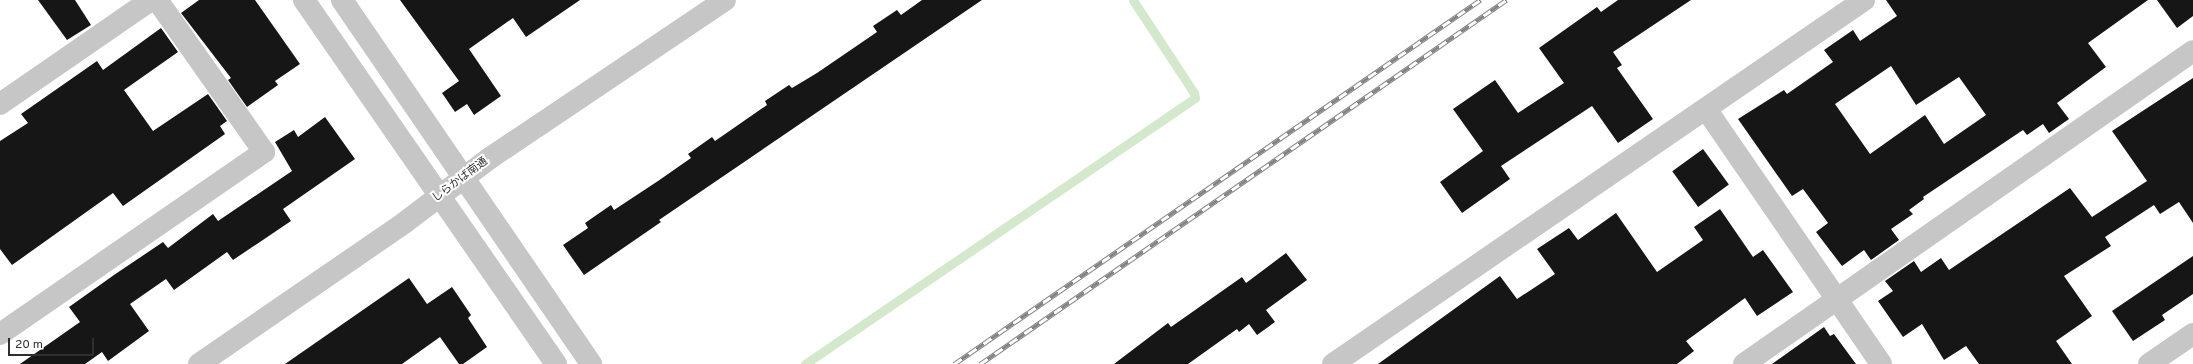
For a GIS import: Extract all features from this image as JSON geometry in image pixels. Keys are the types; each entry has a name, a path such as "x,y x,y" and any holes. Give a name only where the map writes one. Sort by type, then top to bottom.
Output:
{"street":[{"path":"0,104 151,0"},
{"path":"0,334 264,152 157,0"},
{"path":"304,0 441,194 556,364"},
{"path":"342,0 590,364"},
{"name":"しらかば南通","path":"199,364 404,223 462,178 725,0"},
{"path":"1332,364 1864,0"},
{"path":"1744,364 2193,51"},
{"path":"1706,109 1881,364"},
{"path":"2149,364 2193,334"}],"building":[{"path":"38,0 75,0 91,25 67,40"},
{"path":"199,0 255,0 300,64 275,81 278,85 247,107 228,80 231,78 181,13"},
{"path":"400,0 580,0 526,37 513,18 469,49 501,96 474,115 467,104 455,112 442,93 459,81"},
{"path":"922,0 982,0 659,220 661,222 584,275 563,245 588,228 585,223 611,205 614,210 658,181 691,158 688,154 712,137 715,141 767,105 765,101 789,85 792,88 817,73 877,32 873,26 897,10 901,15"},
{"path":"1618,0 1691,0 1613,52 1622,65 1617,68 1653,119 1618,143 1592,106 1501,166 1510,179 1462,213 1440,182 1483,151 1453,109 1495,80 1518,113 1564,83 1539,48 1597,7 1601,12"},
{"path":"1886,0 2148,0 2088,43 2106,67 2057,103 2069,119 2049,133 2043,124 2027,135 2023,130 1923,197 1924,199 1909,210 1913,214 1891,229 1899,240 1871,260 1864,250 1842,266 1816,232 1828,223 1803,189 1792,196 1738,119 1784,90 1787,94 1833,62 1824,50 1853,30 1860,41 1897,16","holes":["1891,66 1916,105 1959,77 1986,115 1944,144 1925,115 1870,154 1835,104"]},
{"path":"2157,0 2193,0 2193,16 2177,28"},
{"path":"161,28 178,52 124,90 153,131 208,94 227,121 220,126 225,134 123,206 113,193 12,265 0,249 0,141 28,123 21,114 97,61 103,70"},
{"path":"2193,78 2193,223 2179,202 2160,214 2154,205 2105,237 2111,246 2064,276 2092,316 2056,341 2072,364 1979,364 1966,346 1944,360 1922,324 1903,337 1878,301 1893,291 1885,281 1914,261 1921,272 1941,258 1949,270 2070,188 2092,217 2147,181 2112,131"},
{"path":"325,117 355,159 283,209 291,221 233,260 227,252 174,290 166,279 130,304 149,331 108,361 102,352 85,364 20,364 80,322 69,307 114,275 163,242 168,248 213,214 218,221 292,171 275,142 294,130 298,137"},
{"path":"1703,149 1729,185 1698,207 1672,171"},
{"path":"1720,209 1753,257 1763,250 1793,292 1757,316 1745,298 1686,341 1694,351 1677,364 1378,364 1500,276 1517,299 1555,274 1537,249 1569,228 1578,240 1616,213 1657,272 1703,240 1694,227"},
{"path":"1286,253 1307,280 1266,310 1275,322 1257,335 1249,324 1239,332 1237,329 1188,364 1114,364 1168,323 1171,327 1242,277 1246,283"},
{"path":"2193,256 2193,294 2162,315 2165,320 2133,341 2112,311"},
{"path":"409,278 427,304 452,287 471,315 468,318 487,347 463,364 459,364 440,337 402,364 285,364"},
{"path":"1824,327 1830,336 1834,334 1856,364 1772,364"}],"waterway":[{"path":"805,364 1195,98 1194,93 1133,0"}],"railway":[{"path":"954,364 1480,0"},
{"path":"980,364 1506,0"}]}
